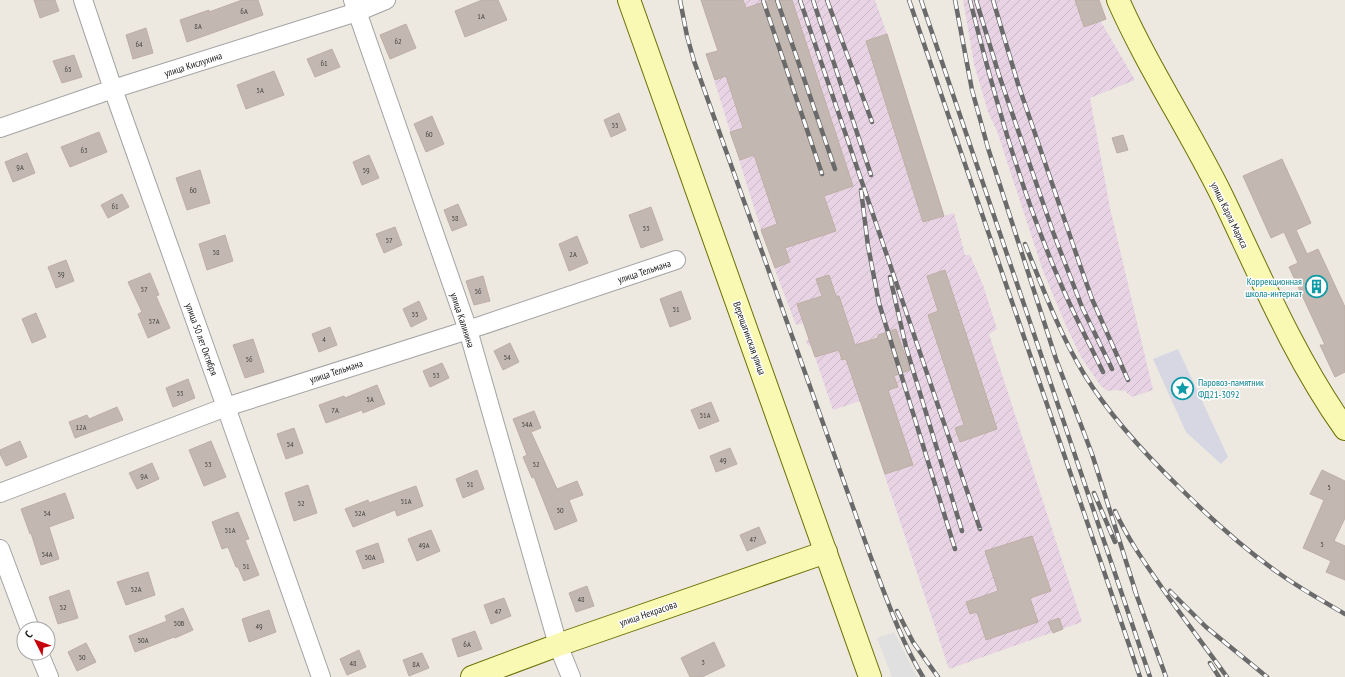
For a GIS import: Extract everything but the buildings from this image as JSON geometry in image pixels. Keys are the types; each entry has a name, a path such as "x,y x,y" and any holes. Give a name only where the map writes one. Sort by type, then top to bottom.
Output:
{"main road":[{"name":"Верещагинская улица","path":"629,0 870,677"},
{"name":"улица Карла Маркса","path":"1118,0 1133,32 1218,189 1277,312 1317,384 1345,429"},
{"name":"улица Некрасова","path":"472,677 558,644 826,552"}],"street":[{"name":"улица 50 лет Октября","path":"83,0 113,90 321,677"},
{"name":"улица Кислухина","path":"0,128 355,6 386,0"},
{"name":"улица Калинина","path":"355,6 468,330 558,644 571,677"},
{"name":"улица Тельмана","path":"0,493 226,406 468,330 676,260"},
{"path":"0,550 27,621"},
{"path":"42,661 48,677"}],"shaded area":[{"path":"701,0 875,0 944,216 954,213 965,255 970,255 983,285 997,329 989,334 1082,622 949,669 860,401 833,410 811,345 808,346 806,341 809,339 804,323 796,325 778,278 761,230 706,54 718,50"},
{"path":"963,0 1099,0 1106,19 1101,22 1135,80 1090,98 1110,208 1153,390 1132,397 1125,391 1107,391 1100,385 1081,357 1043,271 997,131 988,112 974,64"},
{"path":"1178,349 1228,457 1221,464 1186,432 1153,359"},
{"path":"894,632 917,677 892,677 877,638"}],"railway":[{"path":"680,0 687,36 694,61 870,555 900,633 923,677"},
{"path":"763,0 822,174"},
{"path":"777,0 835,169"},
{"path":"800,0 980,529"},
{"path":"813,0 871,175"},
{"path":"827,0 872,122"},
{"path":"909,0 1140,677"},
{"path":"921,0 1150,677"},
{"path":"955,0 972,90 988,148 1056,359 1092,454 1136,593"},
{"path":"970,0 1009,143 1033,213 1065,294 1103,372"},
{"path":"976,0 999,75 1053,232 1082,307 1112,369"},
{"path":"993,0 1018,84 1092,299 1128,380"},
{"path":"861,190 868,246 879,303 955,549"},
{"path":"1025,244 1052,310 1075,358 1094,390 1128,434 1191,499 1241,544 1288,579 1345,614"},
{"path":"890,277 906,347 962,531"},
{"path":"1094,493 1115,542"},
{"path":"1115,511 1146,565 1227,677"},
{"path":"1134,588 1166,677"},
{"path":"1170,591 1206,627 1267,677"},
{"path":"897,611 913,642 938,677"},
{"path":"1210,663 1219,677"}],"place":[{"name":"Коррекционная школа-интернат","path":"1317,287"},
{"name":"Паровоз-памятник ФД21-3092","path":"1182,388"}]}
